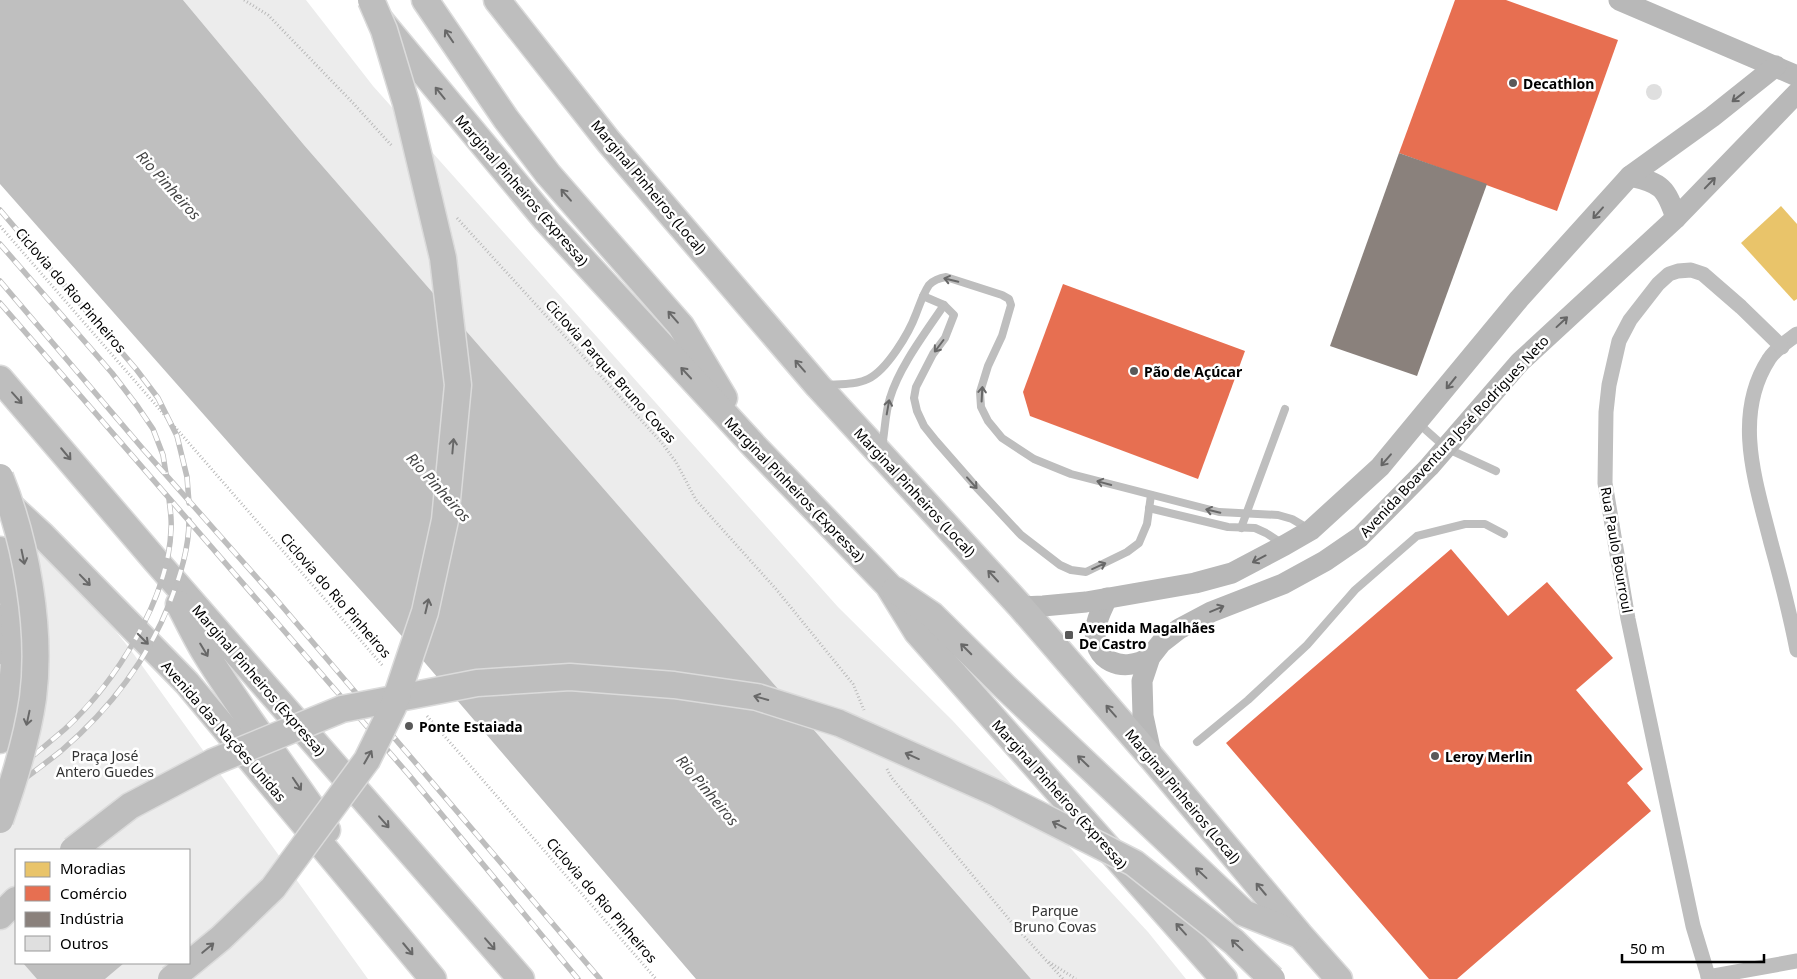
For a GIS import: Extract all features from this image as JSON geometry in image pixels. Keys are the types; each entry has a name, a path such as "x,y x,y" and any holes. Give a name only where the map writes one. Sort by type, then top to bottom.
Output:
{"highway":[{"name":"Marginal Pinheiros (Expressa)","path":"364,0 546,220 755,448 888,585 917,632 1224,979"},
{"path":"190,963 220,938 273,888 367,760 394,707 425,612 446,520 458,385 443,258 406,103 384,30 371,0"},
{"path":"425,0 506,119 548,174 681,326 755,448"},
{"name":"Marginal Pinheiros (Local)","path":"497,0 609,142 818,386 1021,607 1152,758 1300,936 1339,979"},
{"name":"Marginal Pinheiros (Expressa)","path":"0,379 156,562 521,979"},
{"path":"0,477 19,538 31,593 35,646 33,698 16,778 0,820"},
{"name":"Avenida das Nações Unidas","path":"0,496 42,535 187,683 433,979"},
{"path":"0,550 13,600 14,640 12,681 6,721 0,740"},
{"path":"156,562 204,650 261,736 294,780 391,928"},
{"path":"888,585 932,615 1006,688 1244,913 1300,936"},
{"path":"74,849 130,806 213,762 342,709 477,683 570,677 674,685 758,697 839,723 996,793 1134,863 1234,942 1272,979"},
{"path":"0,916 15,901"},
{"path":"171,979 189,964"}],"main road":[{"path":"0,617 12,681"}],"street":[{"path":"1619,0 1797,76"},
{"path":"1021,607 1065,605 1195,583 1232,574 1311,530 1380,467 1519,299 1630,176 1712,117 1776,66"},
{"name":"Avenida Boaventura José Rodrigues Neto","path":"1152,758 1143,716 1142,692 1145,669 1150,657 1161,643 1179,629 1211,612 1283,584 1360,538 1424,473 1520,362 1676,218 1797,93"},
{"path":"1630,176 1659,186 1669,199 1676,218"},
{"name":"Rua Paulo Bourroul","path":"1782,347 1741,307 1703,274 1691,270 1669,274 1658,284 1630,320 1620,341 1609,385 1606,412 1605,483 1628,619 1692,926 1708,978 1797,960"},
{"path":"1797,334 1770,358 1758,380 1751,401 1749,423 1750,454 1793,612 1797,650"},
{"path":"1107,598 1096,628 1096,642 1100,653 1115,664 1123,666 1137,664 1150,657"}],"lane":[{"path":"818,386 858,382 869,379 880,370 903,340 930,284 937,279 946,277 1002,295 1009,299 1012,305 980,392 981,407 988,421 1002,438 1034,459 1072,474 1219,512 1278,515 1292,519 1311,530"},
{"path":"923,296 944,305 954,315 945,338 933,354 916,387 914,398 917,411 924,426 936,441 1021,535 1060,565 1071,570 1086,572 1127,552 1139,543 1147,524 1151,495"},
{"path":"881,455 890,398 895,383 944,305"},
{"path":"1241,528 1285,409"},
{"path":"1418,423 1446,448 1496,471"},
{"path":"1149,508 1228,527 1255,528 1266,532 1285,545"},
{"path":"1197,742 1248,700 1307,645 1355,590 1417,536 1465,524 1485,524 1504,534"}],"path":[{"path":"244,0 268,15 392,146"},
{"name":"Ciclovia Parque Bruno Covas","path":"451,212 662,443 676,462 696,500 776,589 854,684 865,712"},
{"name":"Ciclovia do Rio Pinheiros","path":"0,226 386,669"},
{"name":"Ciclovia do Rio Pinheiros","path":"424,713 656,979"},
{"path":"887,768 891,777 1013,924 1063,979"},
{"path":"1045,958 1076,979"}],"green space":[{"name":"Parque Bruno Covas","path":"183,0 306,0 373,86 838,607 952,720 1148,932 1186,979 1031,979 304,145"},
{"name":"Praça José Antero Guedes","path":"44,542 130,649 368,979 0,979 0,801 21,740 30,543"}],"water":[{"name":"Rio Pinheiros","path":"0,0 183,0 304,145 1031,979 696,979 408,643 0,184"},
{"path":"24,964 123,964 105,979 37,979"}],"building: Moradias":[{"path":"1781,206 1797,224 1797,299 1794,301 1741,243"}],"building: Comércio":[{"name":"Decathlon","path":"1455,0 1506,0 1618,40 1557,211 1399,153"},
{"name":"Pão de Açúcar","path":"1063,284 1245,351 1198,479 1030,416 1023,392"},
{"name":"Leroy Merlin","path":"1451,549 1508,616 1547,582 1613,658 1576,690 1643,769 1627,783 1651,811 1457,979 1429,979 1226,743"}],"building: Indústria":[{"path":"1399,153 1487,184 1417,376 1330,346"}],"building: Outros":[{"path":"1651,84 1657,84 1662,89 1660,98 1651,100 1646,95 1646,89"}],"railway":[{"path":"0,210 136,369 158,398 177,436 187,477 189,503"},
{"path":"0,244 112,373 138,407 153,429 163,455 166,474"},
{"path":"0,281 143,449 275,598 600,979"},
{"path":"0,303 409,775 578,979"},
{"path":"0,782 65,729 84,710 120,664 136,638 150,611 161,583 168,556 171,525 169,499"},
{"path":"0,797 79,735 111,701 138,664 161,624 170,602 186,552 189,520"}],"place":[{"name":"Decathlon","path":"1513,83"},
{"name":"Pão de Açúcar","path":"1134,371"},
{"name":"Avenida Magalhães De Castro","path":"1069,635"},
{"name":"Ponte Estaiada","path":"409,726"},
{"name":"Leroy Merlin","path":"1435,756"}]}
